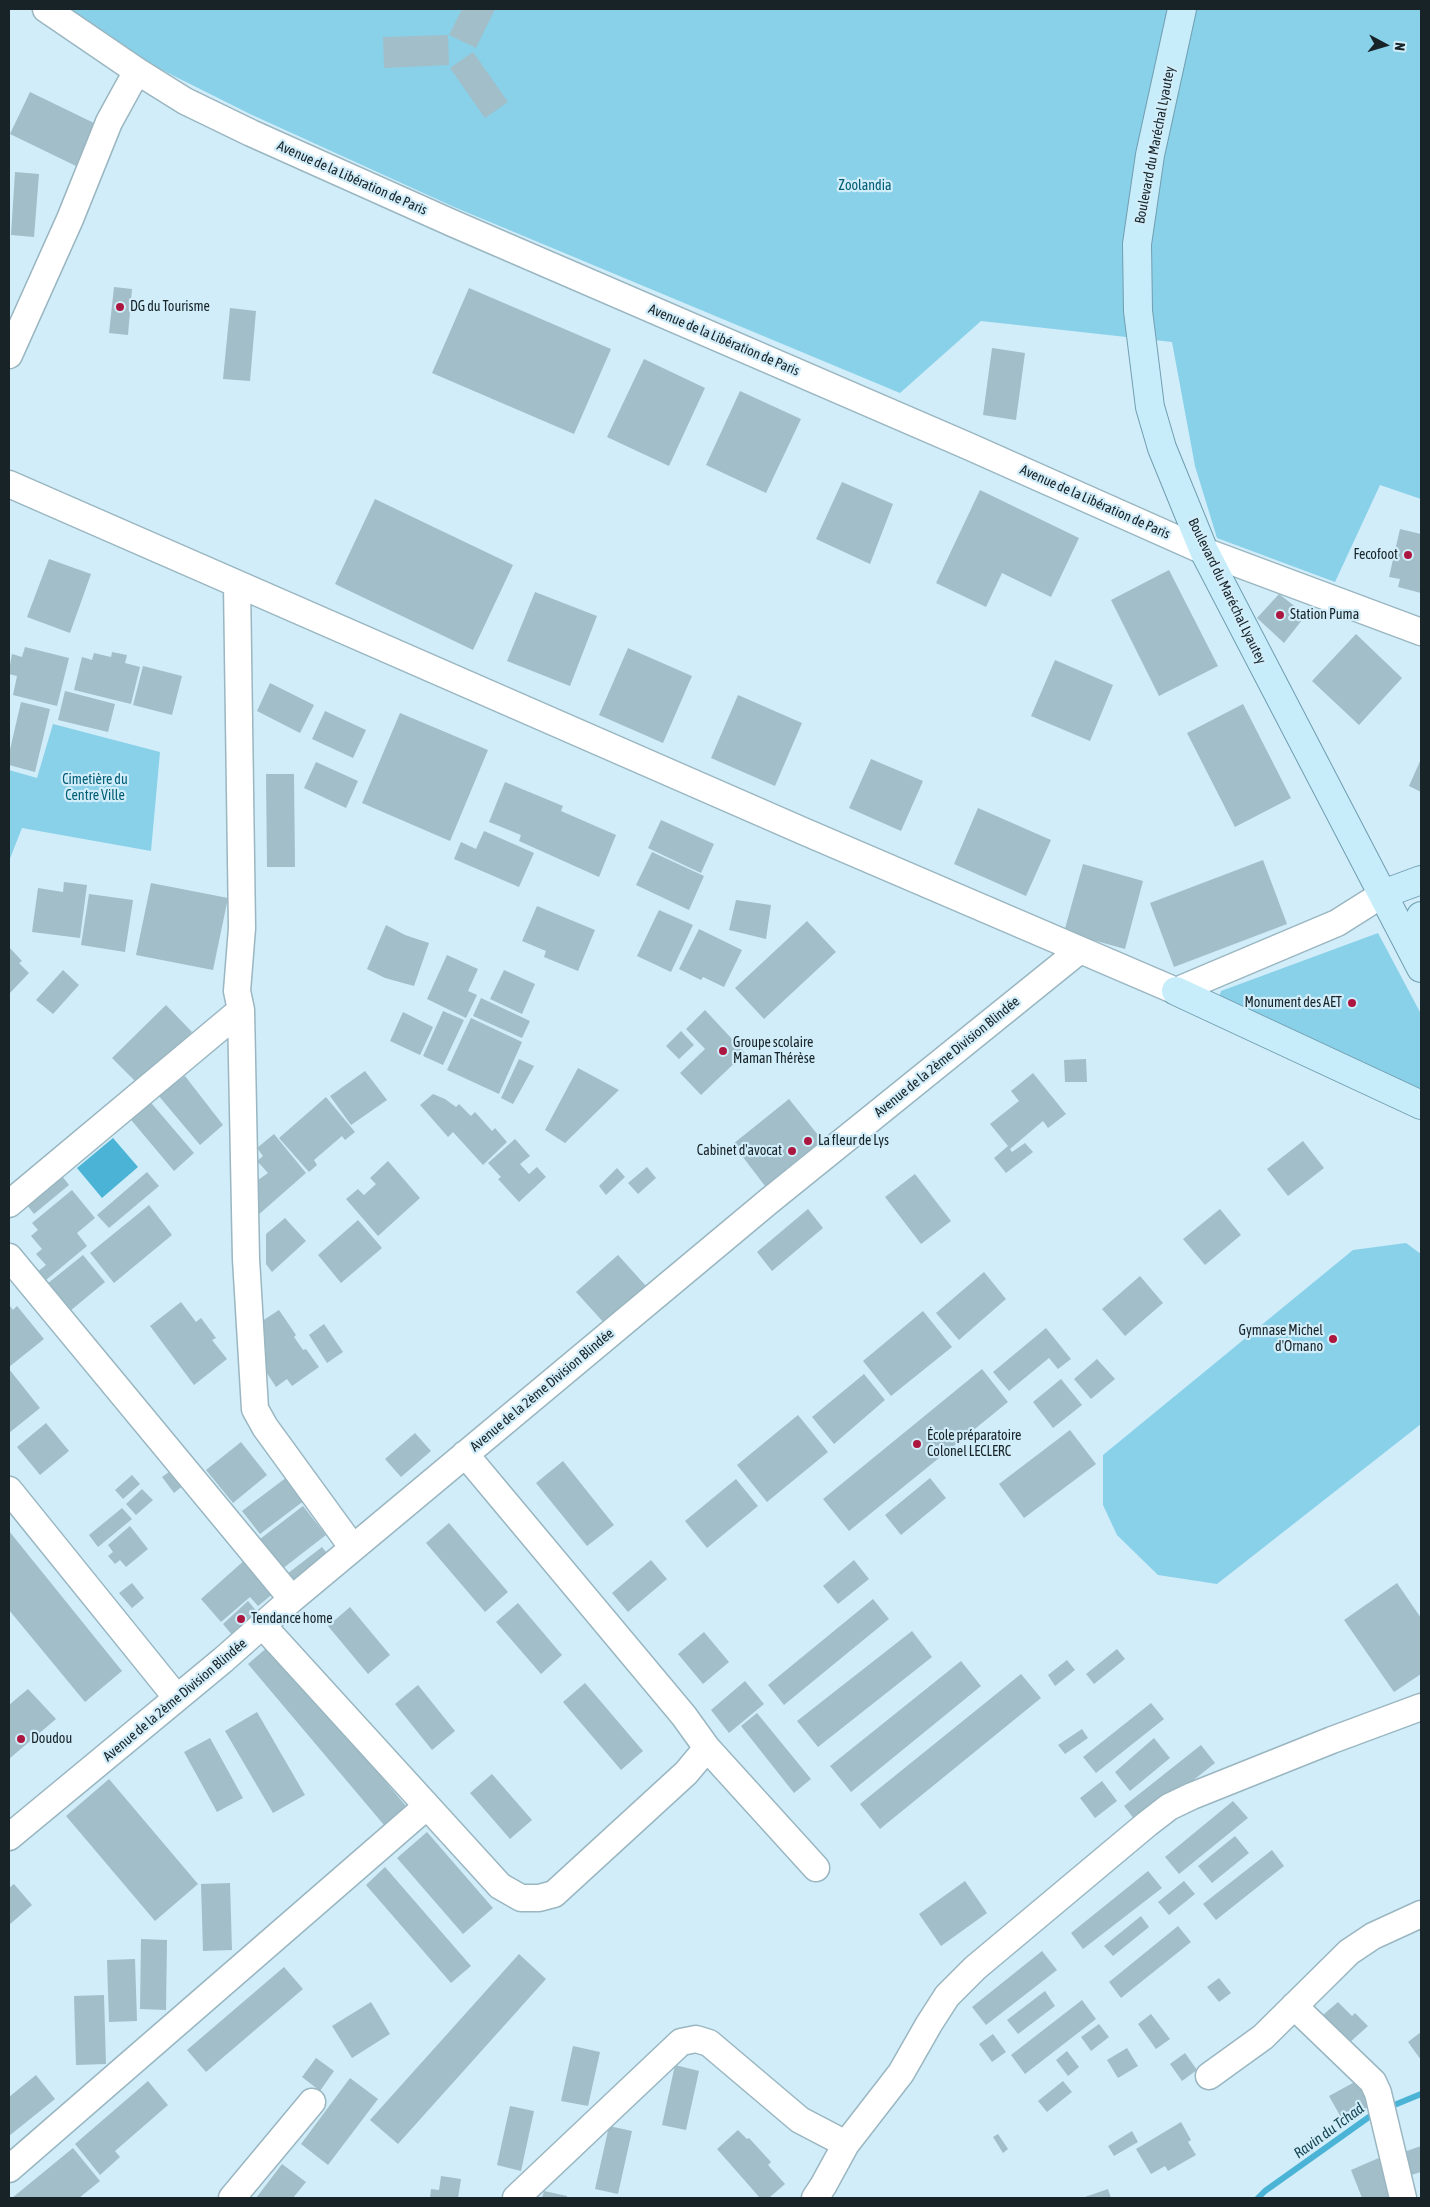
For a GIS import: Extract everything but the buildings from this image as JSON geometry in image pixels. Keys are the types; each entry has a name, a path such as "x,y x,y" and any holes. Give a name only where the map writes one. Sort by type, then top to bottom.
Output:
{"main road":[{"name":"Boulevard du Maréchal Lyautey","path":"1182,9 1150,154 1137,244 1138,311 1150,407 1162,448 1204,551 1417,959"},
{"path":"1387,904 1421,880"},
{"path":"1387,904 1421,901"},
{"path":"1417,959 1421,916"},
{"path":"1176,990 1421,1105"}],"street":[{"name":"Avenue de la Libération de Paris","path":"46,9 185,101 260,137 452,223 950,438 1204,551 1421,632"},
{"path":"9,355 70,219 109,122 137,71"},
{"path":"9,484 1176,990 1387,904"},
{"path":"238,584 242,856 242,928 238,991 241,1010 246,1258 255,1409 265,1427 353,1548"},
{"name":"Avenue de la 2ème Division Blindée","path":"9,1837 769,1201 1080,950"},
{"path":"9,1204 241,1010"},
{"path":"9,1258 292,1599"},
{"path":"465,1454 684,1716 706,1748 816,1868"},
{"path":"9,1490 177,1698"},
{"path":"263,1626 500,1886 521,1898 540,1898 554,1894 686,1773 706,1748"},
{"path":"815,2198 824,2186 846,2144 901,2073 947,1996 975,1968 1169,1807 1268,1765 1421,1707"},
{"path":"9,2170 427,1806"},
{"path":"1210,2076 1262,2037 1349,1952 1372,1936 1421,1914"},
{"path":"1294,2006 1374,2082 1403,2198"},
{"path":"516,2198 681,2042 696,2039 709,2044 800,2120 846,2144"},
{"path":"232,2198 312,2102"}],"green space":[{"name":"Zoolandia","path":"69,9 1421,9 1421,499 1380,485 1335,582 1217,538 1195,466 1172,342 981,321 900,393 454,207 250,114 152,65"},
{"name":"Cimetière du Centre Ville","path":"53,724 160,752 151,851 22,828 9,861 9,770 37,778"},
{"path":"1378,933 1421,1014 1421,1094 1217,1003 1221,991"},
{"name":"Gymnase Michel d'Ornano","path":"1406,1243 1421,1254 1421,1424 1217,1584 1158,1575 1117,1535 1103,1505 1103,1455 1353,1250"}],"shaded area":[{"path":"113,1138 138,1167 102,1198 77,1168"}],"waterway":[{"name":"Ravin du Tchad","path":"1387,2108 1421,2094"},
{"name":"Ravin du Tchad","path":"1258,2198 1265,2191 1376,2112"}],"place":[{"name":"DG du Tourisme","path":"120,307"},
{"name":"Fecofoot","path":"1408,555"},
{"name":"Station Puma","path":"1280,615"},
{"name":"Monument des AET","path":"1352,1003"},
{"name":"Groupe scolaire Maman Thérèse","path":"723,1051"},
{"name":"La fleur de Lys","path":"808,1141"},
{"name":"Cabinet d'avocat","path":"792,1151"},
{"name":"Gymnase Michel d'Ornano","path":"1333,1339"},
{"name":"École préparatoire Colonel LECLERC","path":"917,1444"},
{"name":"Tendance home","path":"241,1619"},
{"name":"Doudou","path":"21,1739"}]}
